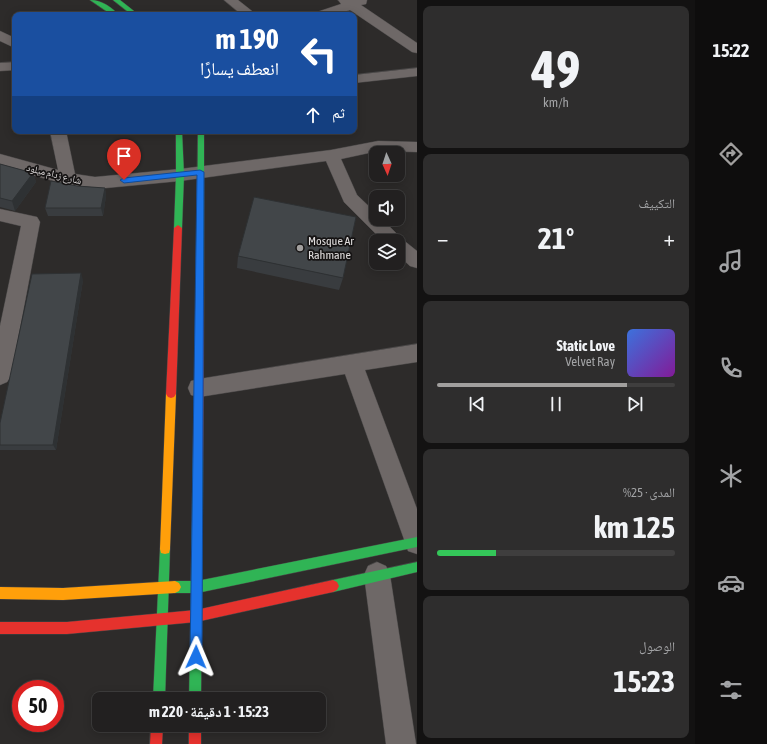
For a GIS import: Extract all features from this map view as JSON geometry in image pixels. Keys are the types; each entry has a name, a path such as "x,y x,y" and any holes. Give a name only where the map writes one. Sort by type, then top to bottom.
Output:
{"main road":[{"path":"94,0 112,12"},
{"path":"116,0 132,12"},
{"path":"159,692 180,175 179,134"},
{"path":"195,692 199,388 200,134"},
{"path":"0,593 63,594 164,587 197,587 417,542"},
{"path":"0,628 66,628 196,616 417,567"},
{"path":"156,744 157,732"},
{"path":"195,732 195,744"}],"street":[{"path":"230,0 246,12"},
{"path":"329,12 353,2 417,49"},
{"path":"0,35 12,42"},
{"path":"0,67 12,66"},
{"path":"357,79 417,72"},
{"path":"59,134 68,179"},
{"name":"شارع زدام ميلود","path":"0,160 68,179 95,183 180,175 331,155 378,146 417,147"},
{"path":"331,155 350,198 387,234"},
{"path":"0,215 31,222 0,376"},
{"path":"405,251 417,261"},
{"path":"199,388 417,353"},
{"path":"352,364 417,542"},
{"path":"377,575 401,744"}],"building":[{"path":"0,164 33,173 12,201 0,198"},
{"path":"51,181 77,186 105,188 101,208 45,208"},
{"path":"254,197 356,217 343,278 238,256"},
{"path":"81,273 53,445 0,445 0,423 32,274"}],"traffic: fast":[{"path":"93,0 112,12"},
{"path":"116,0 132,12"},
{"path":"178,228 180,175 179,134"},
{"path":"200,299 201,134"},
{"path":"195,692 198,459"},
{"path":"175,587 197,587 417,542"},
{"path":"159,692 165,549"},
{"path":"333,586 417,567"}],"traffic: slow":[{"path":"165,549 171,394"},
{"path":"0,593 63,594 175,587"}],"traffic: jam":[{"path":"171,394 178,228"},
{"path":"198,459 200,299"},
{"path":"0,628 67,628 196,616 333,586"},
{"path":"156,744 157,732"},
{"path":"195,732 195,744"}],"place":[{"name":"Mosque Ar Rahmane","path":"300,248"}],"route":[{"path":"124,180 200,172 196,657"}]}
